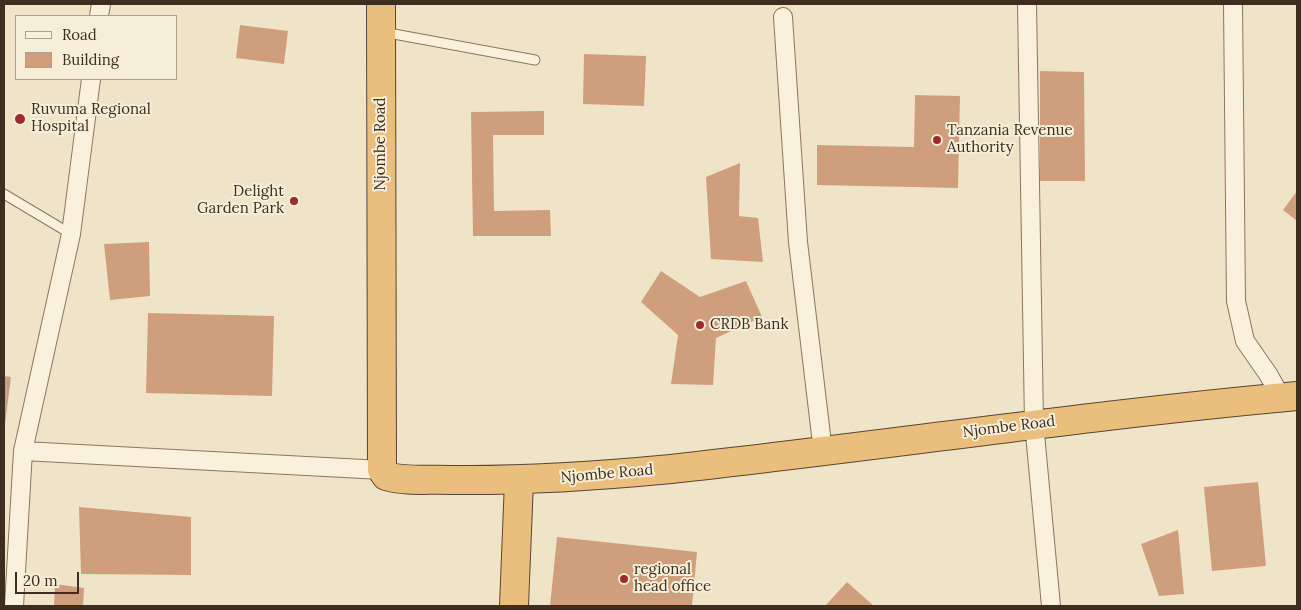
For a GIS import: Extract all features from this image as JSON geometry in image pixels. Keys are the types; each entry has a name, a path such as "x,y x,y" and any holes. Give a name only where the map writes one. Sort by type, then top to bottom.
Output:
{"highway":[{"name":"Njombe Road","path":"381,4 382,470 386,476 393,478 518,481 608,475 823,452 1034,423 1289,397"},
{"path":"514,606 518,481"}],"street":[{"path":"1027,4 1034,423 1051,606"},
{"path":"1233,4 1236,301 1245,341 1268,374 1289,397"},
{"path":"783,18 798,242 823,452"},
{"path":"14,606 9,577 23,452 71,234 91,80"},
{"path":"23,452 382,470"}],"lane":[{"path":"381,31 535,60"},
{"path":"4,194 71,234"}],"building":[{"path":"240,25 288,31 284,64 236,58"},
{"path":"584,54 646,56 644,106 583,104"},
{"path":"1040,71 1084,72 1085,181 1040,181"},
{"path":"915,95 960,96 958,188 817,185 817,145 914,147"},
{"path":"544,111 544,135 493,135 494,211 550,210 551,236 473,236 471,112"},
{"path":"740,163 739,216 758,218 763,262 711,259 706,177"},
{"path":"1297,191 1297,221 1283,210"},
{"path":"149,242 150,296 110,300 104,244"},
{"path":"661,271 700,297 746,281 762,317 716,338 713,385 671,384 678,335 641,302"},
{"path":"148,313 274,316 272,396 146,393"},
{"path":"4,376 11,377 5,424 4,424"},
{"path":"1258,482 1266,566 1212,571 1204,487"},
{"path":"79,507 191,517 191,575 81,574"},
{"path":"1178,530 1184,594 1159,596 1141,544"},
{"name":"regional head office","path":"557,537 697,552 692,606 550,606"},
{"path":"847,582 874,606 825,606"},
{"path":"55,584 84,588 83,606 54,606"}],"place":[{"name":"Ruvuma Regional Hospital","path":"20,119"},
{"name":"Tanzania Revenue Authority","path":"937,140"},
{"name":"Delight Garden Park","path":"294,201"},
{"name":"CRDB Bank","path":"700,325"},
{"name":"regional head office","path":"624,579"}]}
